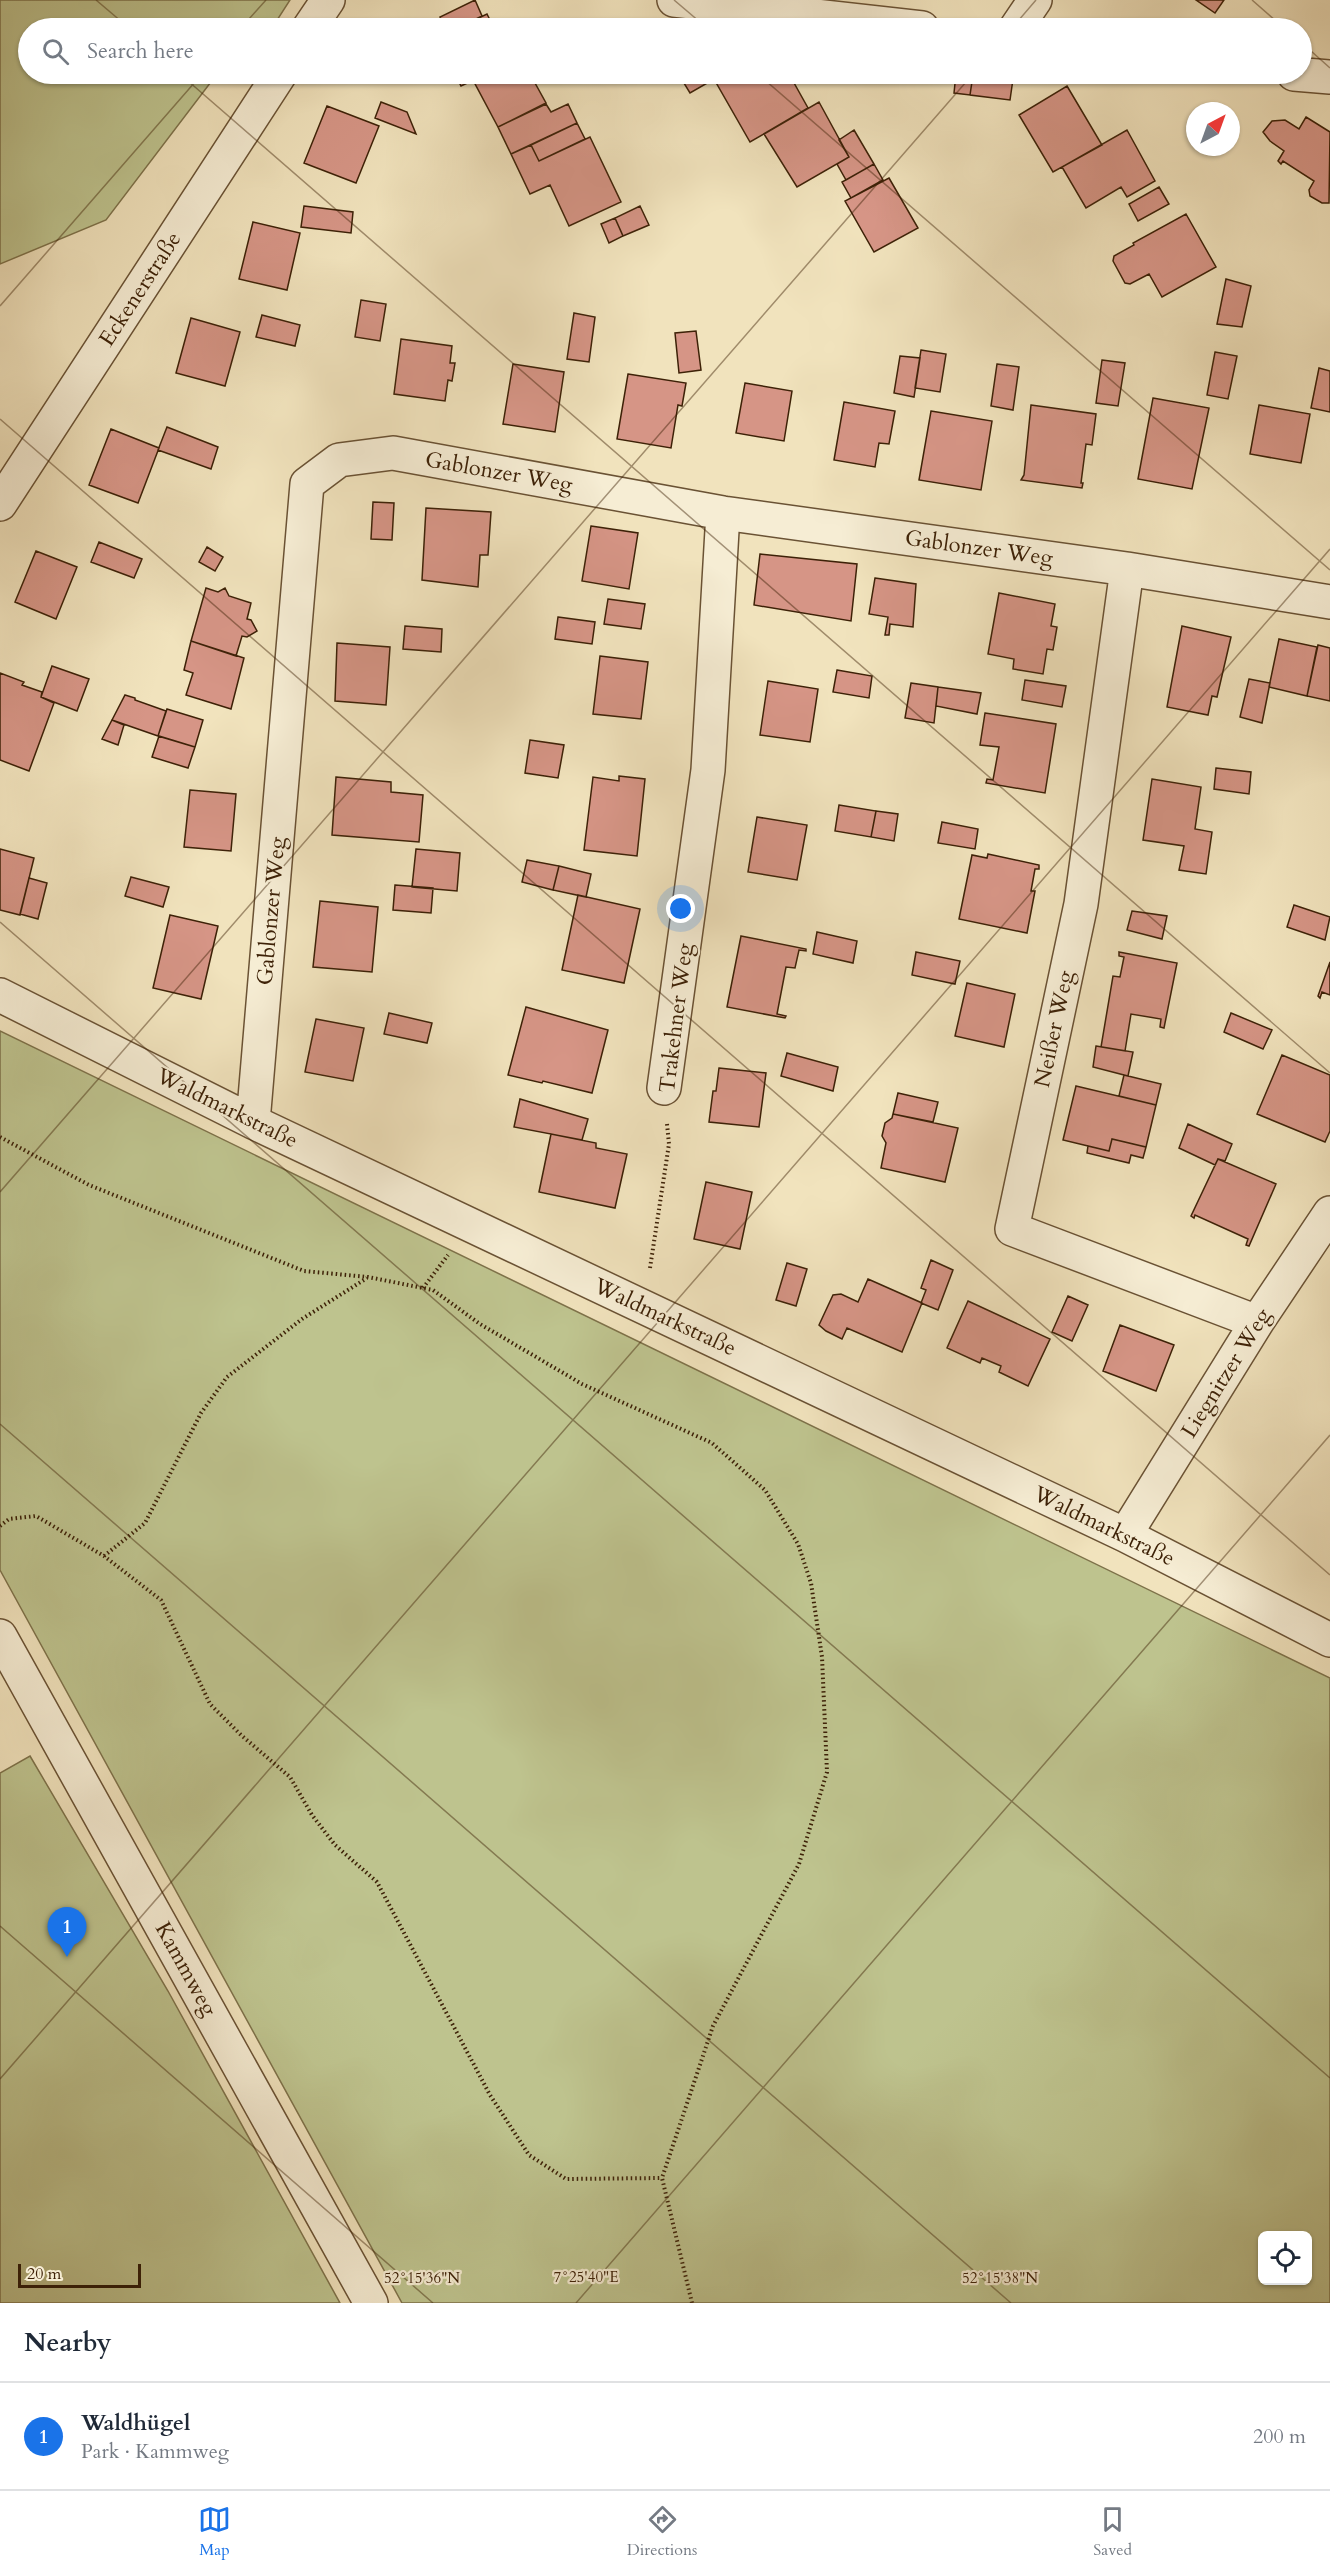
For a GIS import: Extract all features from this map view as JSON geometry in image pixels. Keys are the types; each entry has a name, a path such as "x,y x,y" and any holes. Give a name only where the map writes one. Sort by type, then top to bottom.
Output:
{"street":[{"path":"316,18 328,0"},
{"path":"674,0 833,18"},
{"path":"1023,18 1035,0"},
{"path":"1312,76 1330,77"},
{"name":"Eckenerstraße","path":"0,504 273,84"},
{"name":"Gablonzer Weg","path":"253,1122 307,484 339,460 393,453 723,513 1127,569 1330,602"},
{"name":"Trakehner Weg","path":"664,1088 708,770 723,513"},
{"name":"Neißer Weg","path":"1127,569 1081,904 1012,1229 1257,1322"},
{"name":"Waldmarkstraße","path":"0,995 253,1122 1125,1535 1330,1640"},
{"name":"Liegnitzer Weg","path":"1125,1535 1257,1322 1330,1213"},
{"name":"Kammweg","path":"0,1636 371,2303"}],"path":[{"name":"Trakehner Weg","path":"644,1307 669,1144 664,1088"},
{"path":"0,1137 89,1185 304,1271 368,1277 433,1290 480,1324 582,1383 712,1443 765,1490 798,1544 811,1583 822,1657 827,1772 799,1864 713,2026 662,2178 693,2303"},
{"path":"104,1556 145,1522 201,1413 227,1377 302,1319 368,1277"},
{"path":"0,1526 9,1519 36,1516 104,1556 161,1600 210,1704 241,1735 291,1777 312,1815 335,1845 376,1882 490,2095 529,2156 566,2179 662,2178"}],"green space":[{"path":"0,0 290,0 278,18 18,18 18,84 209,84 106,220 0,264"},
{"path":"0,1031 1330,1678 1330,2303 402,2303 0,1570"},
{"path":"30,1756 168,1991 340,2303 0,2303 0,1773"}],"building":[{"path":"475,0 482,16 478,18 440,17"},
{"path":"1196,0 1224,0 1215,13"},
{"path":"475,84 536,84 546,103 498,127"},
{"path":"684,84 706,84 690,93"},
{"path":"717,84 795,84 808,108 750,142"},
{"path":"955,84 972,84 970,95 954,93"},
{"path":"972,84 1012,84 1010,100 970,95"},
{"path":"1067,86 1102,145 1053,172 1019,115"},
{"path":"381,102 407,112 416,134 375,118"},
{"path":"819,102 849,157 797,187 764,134"},
{"path":"546,104 551,112 568,104 577,123 511,154 498,127"},
{"path":"327,106 379,126 356,183 304,163"},
{"path":"1306,117 1330,132 1329,203 1322,203 1310,196 1309,190 1314,181 1283,161 1281,164 1278,161 1284,151 1270,141 1263,132 1272,121 1285,120 1299,129"},
{"path":"577,123 585,139 539,161 531,145"},
{"path":"854,130 874,164 846,180 837,164 849,157 839,140"},
{"path":"1127,130 1155,181 1127,197 1121,187 1086,208 1062,167"},
{"path":"590,137 621,202 569,226 550,185 530,194 511,154 531,145 539,161"},
{"path":"874,164 883,180 851,198 842,182"},
{"path":"889,178 918,228 874,252 845,201"},
{"path":"1159,187 1169,204 1138,221 1129,204"},
{"path":"304,206 353,212 351,233 301,227"},
{"path":"640,206 649,225 623,236 615,218"},
{"path":"1186,214 1216,267 1162,297 1149,274 1130,284 1125,283 1113,261 1114,256"},
{"path":"615,218 623,236 609,243 601,224"},
{"path":"253,222 300,233 287,290 239,279"},
{"path":"1226,279 1251,286 1242,327 1217,324"},
{"path":"361,300 386,304 380,341 355,337"},
{"path":"574,313 595,317 589,362 567,359"},
{"path":"262,315 300,325 295,346 256,337"},
{"path":"191,318 240,332 225,386 176,373"},
{"path":"696,331 701,370 679,373 675,333"},
{"path":"401,339 452,346 450,363 455,363 452,381 448,380 445,401 394,394"},
{"path":"921,350 946,354 940,392 915,388"},
{"path":"1215,352 1237,356 1228,399 1207,395"},
{"path":"900,356 920,358 914,397 894,393"},
{"path":"1102,360 1125,363 1118,406 1096,403"},
{"path":"513,364 564,372 555,432 503,424"},
{"path":"997,364 1019,367 1013,410 991,406"},
{"path":"1319,368 1330,371 1330,412 1311,408"},
{"path":"628,374 686,383 682,406 678,405 671,448 617,439"},
{"path":"745,383 792,391 784,441 736,433"},
{"path":"1153,398 1209,408 1192,489 1138,479"},
{"path":"844,402 895,411 889,444 879,443 875,467 834,460"},
{"path":"1031,405 1096,414 1092,445 1086,444 1082,488 1021,480 1024,475"},
{"path":"1259,405 1310,414 1301,463 1250,454"},
{"path":"931,411 992,421 981,490 919,480"},
{"path":"167,427 218,447 211,469 158,450"},
{"path":"111,429 159,448 138,503 89,485"},
{"path":"373,502 394,503 392,540 371,539"},
{"path":"426,508 491,512 488,555 480,555 478,587 422,580"},
{"path":"591,526 638,533 629,589 582,581"},
{"path":"99,542 142,559 134,578 91,562"},
{"path":"207,547 223,557 215,571 199,562"},
{"path":"36,551 77,567 56,619 15,602"},
{"path":"760,554 857,564 851,621 754,605"},
{"path":"875,578 916,584 913,627 890,624 889,635 885,635 888,617 869,614"},
{"path":"206,588 218,592 225,588 229,596 251,603 247,619 251,620 257,631 247,637 242,636 236,656 191,641"},
{"path":"999,593 1055,604 1051,626 1057,627 1053,650 1047,649 1043,674 1013,669 1014,659 988,654"},
{"path":"608,599 645,604 641,629 604,624"},
{"path":"558,617 595,622 592,644 555,639"},
{"path":"405,626 442,629 441,652 403,649"},
{"path":"1182,626 1231,637 1217,697 1212,696 1208,715 1167,707"},
{"path":"1279,639 1317,647 1307,696 1269,687"},
{"path":"191,641 244,658 231,709 186,695 193,673 184,670"},
{"path":"337,643 390,647 386,705 335,701"},
{"path":"1318,645 1330,648 1330,701 1307,696"},
{"path":"600,656 648,662 641,719 593,714"},
{"path":"52,666 89,679 77,711 41,697"},
{"path":"837,670 872,676 869,698 833,692"},
{"path":"0,673 24,682 22,685 42,692 41,697 54,703 29,771 0,760"},
{"path":"1249,679 1270,683 1262,723 1240,717"},
{"path":"1025,680 1066,686 1062,707 1022,700"},
{"path":"768,681 818,689 810,742 760,735"},
{"path":"911,683 938,687 934,723 905,718"},
{"path":"938,687 981,693 977,714 936,706"},
{"path":"125,695 166,711 158,736 112,720"},
{"path":"167,709 203,720 195,747 158,736"},
{"path":"985,713 1056,724 1045,793 986,783 987,779 993,780 999,747 980,745"},
{"path":"112,720 124,725 118,745 102,739"},
{"path":"159,736 195,747 188,768 152,757"},
{"path":"530,740 564,745 558,778 525,773"},
{"path":"1216,768 1251,772 1249,794 1214,789"},
{"path":"619,776 645,779 637,856 584,850 593,777 619,781"},
{"path":"336,777 391,782 391,792 423,795 419,842 332,835"},
{"path":"1152,779 1201,787 1195,829 1212,832 1206,874 1179,870 1184,846 1143,840"},
{"path":"190,790 236,794 231,851 184,847"},
{"path":"839,805 876,811 871,837 835,831"},
{"path":"876,811 898,814 894,841 871,837"},
{"path":"757,817 807,825 797,880 748,872"},
{"path":"942,822 978,829 975,849 938,843"},
{"path":"0,849 34,858 20,915 0,910"},
{"path":"416,849 460,853 457,891 412,887"},
{"path":"988,854 1039,865 1039,869 1035,869 1031,891 1035,891 1027,933 959,919 972,855 987,858"},
{"path":"527,860 559,866 553,890 522,882"},
{"path":"559,866 591,874 586,897 553,890"},
{"path":"131,877 169,887 163,907 125,896"},
{"path":"29,878 47,883 38,919 20,914"},
{"path":"395,885 433,888 431,913 393,910"},
{"path":"578,895 640,909 624,983 562,970"},
{"path":"320,901 378,907 372,972 313,967"},
{"path":"1294,905 1330,917 1325,940 1287,927"},
{"path":"1132,911 1167,916 1162,939 1127,930"},
{"path":"170,915 218,926 201,999 153,988"},
{"path":"817,932 857,941 853,963 813,954"},
{"path":"741,936 806,949 806,951 799,950 795,968 786,967 777,1014 786,1016 785,1018 727,1007"},
{"path":"916,952 960,961 955,984 912,975"},
{"path":"1119,952 1177,963 1164,1028 1160,1027 1161,1019 1131,1014 1125,1051 1101,1047 1113,976 1120,977 1124,957 1119,956"},
{"path":"1330,962 1330,995 1322,992 1320,998 1318,996"},
{"path":"967,983 1015,994 1004,1047 955,1036"},
{"path":"526,1007 608,1030 592,1093 508,1075"},
{"path":"389,1013 432,1023 427,1043 384,1034"},
{"path":"1231,1013 1272,1030 1263,1049 1224,1032"},
{"path":"316,1019 364,1028 353,1081 305,1072"},
{"path":"1096,1046 1133,1052 1128,1076 1093,1067"},
{"path":"787,1053 838,1067 833,1091 781,1076"},
{"path":"1282,1055 1330,1075 1330,1131 1325,1142 1257,1114"},
{"path":"719,1068 766,1073 759,1127 709,1122"},
{"path":"1124,1075 1161,1084 1156,1105 1119,1096"},
{"path":"1076,1086 1156,1105 1146,1147 1112,1139 1109,1151 1063,1140"},
{"path":"898,1093 938,1102 933,1122 893,1114"},
{"path":"520,1099 588,1119 582,1140 514,1127"},
{"path":"893,1114 958,1128 945,1182 881,1168 886,1143 882,1136 885,1123 892,1118"},
{"path":"1188,1124 1232,1144 1225,1161 1218,1159 1215,1165 1179,1148"},
{"path":"551,1134 596,1143 596,1148 627,1154 615,1208 539,1192"},
{"path":"1112,1139 1146,1147 1143,1158 1131,1155 1129,1163 1087,1153 1088,1146 1109,1151"},
{"path":"1218,1159 1276,1184 1249,1246 1246,1245 1248,1239 1195,1215 1194,1218 1191,1216"},
{"path":"706,1182 752,1192 740,1249 694,1239"},
{"path":"931,1260 953,1270 938,1310 921,1303 926,1290 921,1288"},
{"path":"787,1263 807,1269 796,1306 776,1300"},
{"path":"868,1279 922,1303 902,1352 847,1328 842,1339 819,1325 833,1295 841,1294 858,1302"},
{"path":"1068,1296 1088,1305 1072,1341 1052,1332"},
{"path":"968,1301 1050,1339 1028,1386 999,1372 1001,1366 982,1358 980,1363 947,1348"},
{"path":"1120,1325 1174,1345 1156,1391 1103,1371"}],"place":[{"name":"Waldhügel","path":"67,1957"}]}
